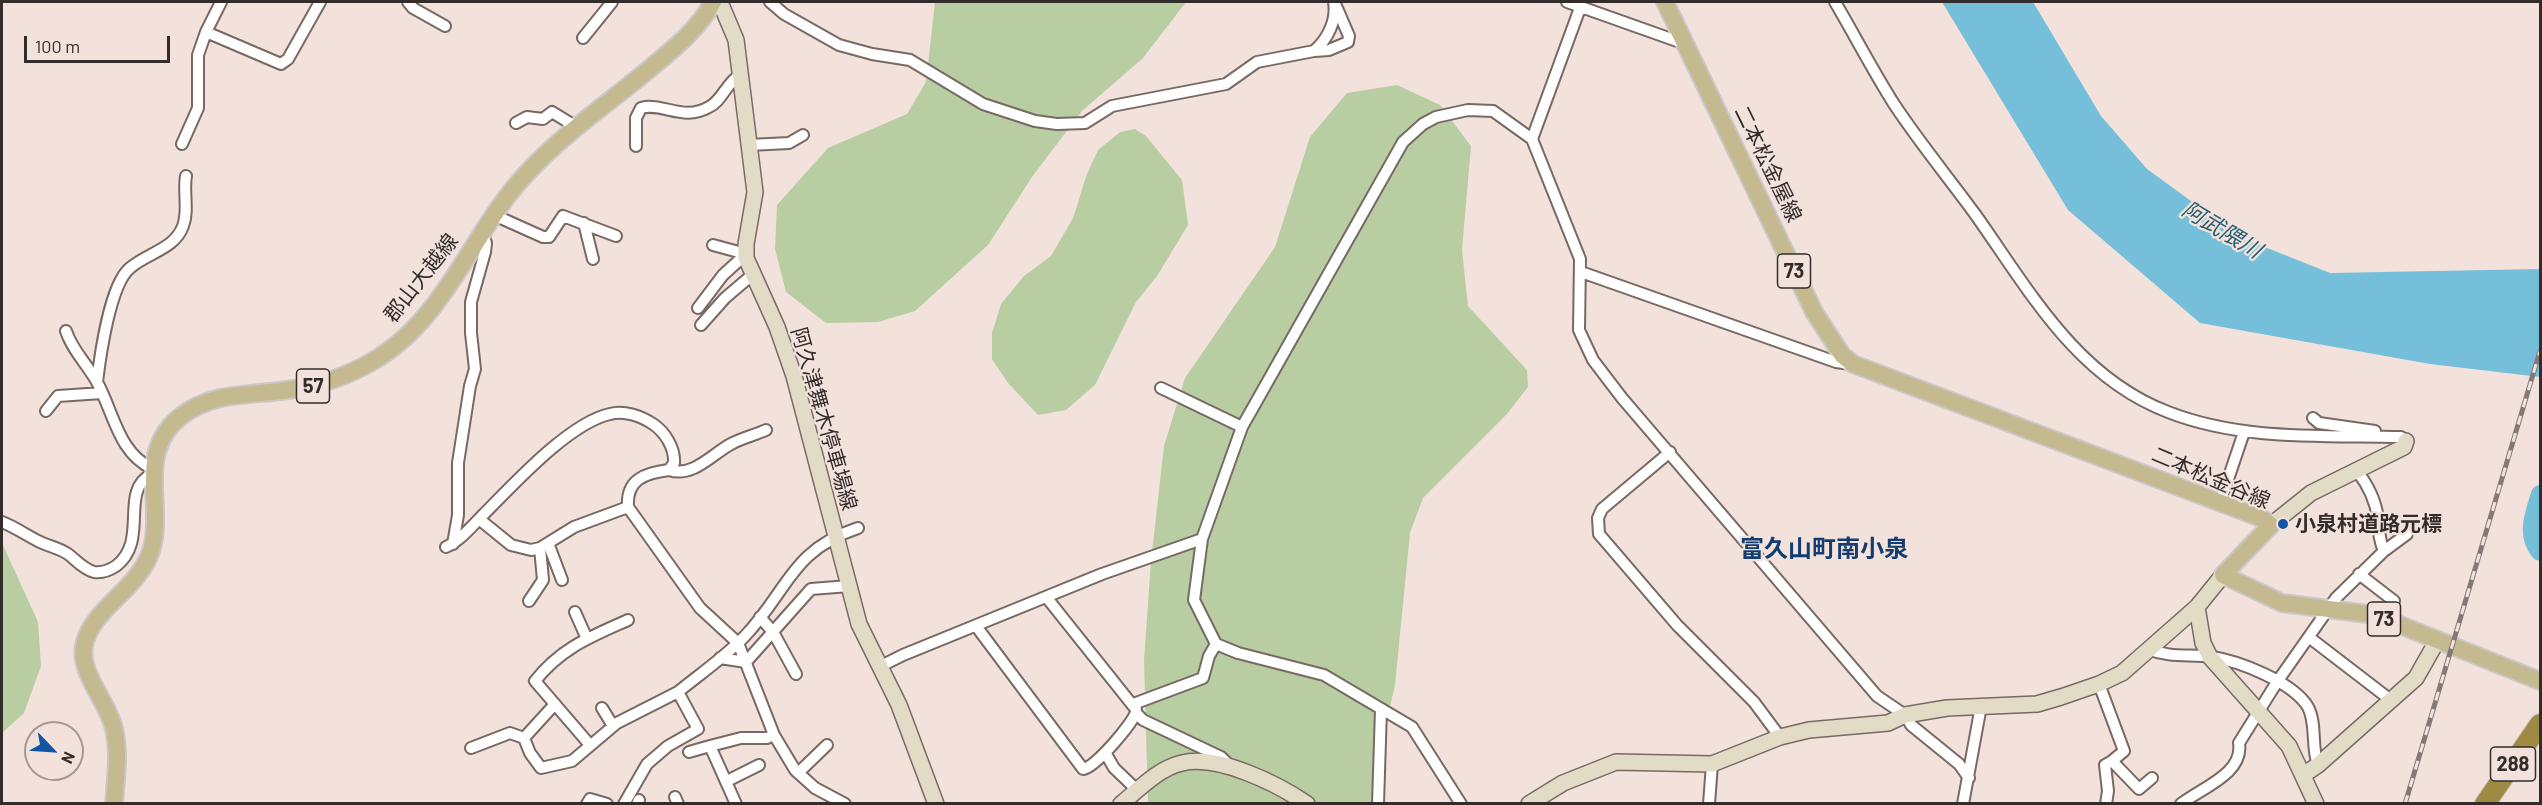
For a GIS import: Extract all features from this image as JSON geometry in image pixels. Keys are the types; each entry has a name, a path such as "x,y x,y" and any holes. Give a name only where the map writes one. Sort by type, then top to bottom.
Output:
{"highway":[{"name":"288","path":"2485,804 2541,724"}],"main road":[{"name":"郡山大越線","path":"114,804 117,745 114,728 109,711 83,660 84,645 91,627 136,580 148,558 154,540 153,471 159,446 177,418 205,400 223,396 285,391 331,381 387,352 420,322 526,173 681,42 704,18 713,2"},
{"name":"二本松金屋線","path":"1665,2 1814,312 1842,355 1853,364 2028,432"},
{"name":"二本松金谷線","path":"2028,432 2261,518 2271,525 2223,575"},
{"name":"73","path":"2223,575 2282,603 2328,611 2375,615 2541,681"}],"street":[{"path":"182,144 198,108 198,55 206,32 221,2"},
{"path":"206,32 281,64 288,59 320,2"},
{"path":"408,2 413,9 445,26"},
{"path":"583,39 612,2"},
{"name":"阿久津舞木停車場線","path":"720,2 736,40 755,192 746,254 752,275 777,327 794,376 859,624 899,705 936,804"},
{"path":"770,2 784,14 839,45 872,54 910,60 983,104 1035,121 1057,124 1085,123 1112,106 1226,84 1257,62 1329,50 1348,42 1349,36 1335,3"},
{"path":"1567,2 1677,41 1684,40"},
{"path":"1835,2 1894,104 1974,213 2010,268 2058,331 2104,377 2136,398 2188,419 2244,432 2401,439"},
{"path":"1314,51 1330,30 1335,3"},
{"path":"1532,139 1580,8"},
{"path":"636,146 636,118 641,108 683,114 698,112 713,105 732,80 741,74"},
{"path":"1461,804 1419,734 1324,675 1254,657 1216,644 1194,600 1202,539 1242,427 1403,142 1415,130 1436,117 1468,110 1484,110 1504,118 1532,139 1580,259 1577,318 1583,341 1622,398 1877,696 1905,715 1911,725 1959,764 1969,778"},
{"path":"516,123 527,117 543,119 552,112 578,128"},
{"path":"749,146 789,143 803,135"},
{"path":"97,382 103,336 121,281 129,268 171,243 179,234 184,224 186,176"},
{"path":"494,215 547,238 563,216 616,236"},
{"path":"584,223 593,259"},
{"path":"483,234 485,252 471,302 471,333 475,369 470,386 458,463 458,515 450,545 538,461 576,430 607,414 629,413 659,428 674,455 674,463 669,470"},
{"path":"713,245 746,254"},
{"path":"698,308 723,275 746,254"},
{"path":"1581,272 1836,362 1853,364"},
{"path":"701,325 725,298 752,275"},
{"path":"2,522 67,554 88,570 96,572 109,570 124,558 131,546 135,532 136,493 142,479 153,471 133,457 121,438 97,382 69,342 66,331"},
{"path":"1161,388 1242,427"},
{"path":"46,411 58,396 102,393"},
{"path":"2271,525 2312,493 2404,447 2401,439 2386,433 2319,423 2313,418"},
{"path":"766,430 731,443 693,468 679,473 669,470 645,476 631,485 628,492 628,507 700,608 738,643 774,735 798,773 815,788 845,804"},
{"path":"2220,503 2244,432"},
{"path":"1670,452 1602,509 1598,518 1599,534 1677,625 1754,702 1780,737"},
{"path":"2357,471 2369,488 2375,506 2378,534 2384,551"},
{"path":"479,519 511,545 524,550 544,545 574,527 628,507"},
{"path":"471,748 510,733 524,738 534,760 541,768 572,761 613,726 678,692 720,658 738,643 760,617 803,559 836,536 858,528"},
{"path":"2181,804 2218,780 2234,765 2240,750 2239,743 2277,682 2336,598 2384,551 2407,534"},
{"path":"881,666 1102,574 1202,539"},
{"path":"544,545 562,580"},
{"path":"529,601 543,580 544,545"},
{"path":"2359,574 2394,601"},
{"path":"1529,804 1563,783 1616,762 1712,764 1780,737 1809,730 1888,723 1905,715 1981,706 2037,704 2099,684 2122,673 2197,607 2223,575"},
{"path":"746,662 811,589 849,586"},
{"path":"1047,598 1143,720 1221,757 1233,769"},
{"path":"2197,607 2203,643 2210,657 2289,746 2316,804"},
{"path":"575,612 587,639"},
{"path":"760,617 773,632 796,674"},
{"path":"590,745 535,681 557,657 587,639 628,620"},
{"path":"976,626 1083,769 1087,769 1106,754 1135,710 1136,703 1200,681 1216,644"},
{"path":"2310,638 2392,701"},
{"path":"2303,775 2318,765 2416,678 2437,641"},
{"path":"2148,649 2165,656 2210,657 2243,666 2295,693 2307,706 2312,719 2313,751 2318,765"},
{"path":"720,658 746,662"},
{"path":"2099,684 2124,751 2105,765 2108,791 2106,804"},
{"path":"624,804 647,764 668,746 698,729 678,692"},
{"path":"524,738 555,704"},
{"path":"1963,804 1981,706"},
{"path":"602,708 613,726"},
{"path":"1378,804 1381,709"},
{"path":"689,752 741,738 766,738 774,735"},
{"path":"798,773 827,745"},
{"path":"710,746 736,804"},
{"path":"1106,754 1114,768 1138,791"},
{"path":"2112,761 2139,789 2152,778"},
{"path":"1121,804 1166,769 1183,763 1213,763 1289,792 1307,804"},
{"path":"1709,804 1712,764"},
{"path":"727,781 759,765"},
{"path":"587,804 590,799 607,804"}],"green space":[{"path":"935,2 1186,2 1143,58 1082,111 1032,177 988,245 915,311 878,322 826,323 786,292 775,249 777,205 828,148 907,114 926,82"},
{"path":"1397,85 1440,105 1471,146 1462,250 1468,306 1527,370 1528,387 1507,414 1423,498 1410,533 1395,685 1377,762 1373,803 1148,804 1144,660 1151,561 1164,446 1185,378 1275,247 1310,137 1347,93"},
{"path":"1135,129 1146,136 1182,180 1188,225 1157,276 1136,302 1095,385 1066,410 1038,415 1008,383 992,359 992,333 1001,304 1024,276 1051,256 1073,218 1087,174 1098,150 1120,132"},
{"path":"2,543 38,622 41,666 24,713 2,733"}],"water":[{"name":"阿武隈川","path":"1942,2 2033,2 2101,116 2147,169 2242,238 2330,273 2540,269 2540,377 2430,364 2200,323 2068,210"}],"waterway":[{"path":"2540,494 2532,524 2533,538 2540,552"}],"railway":[{"path":"2405,804 2540,351"}],"place":[{"name":"小泉村道路元標","path":"2283,524"}],"district":[{"name":"富久山町南小泉","path":"1824,549"}]}
